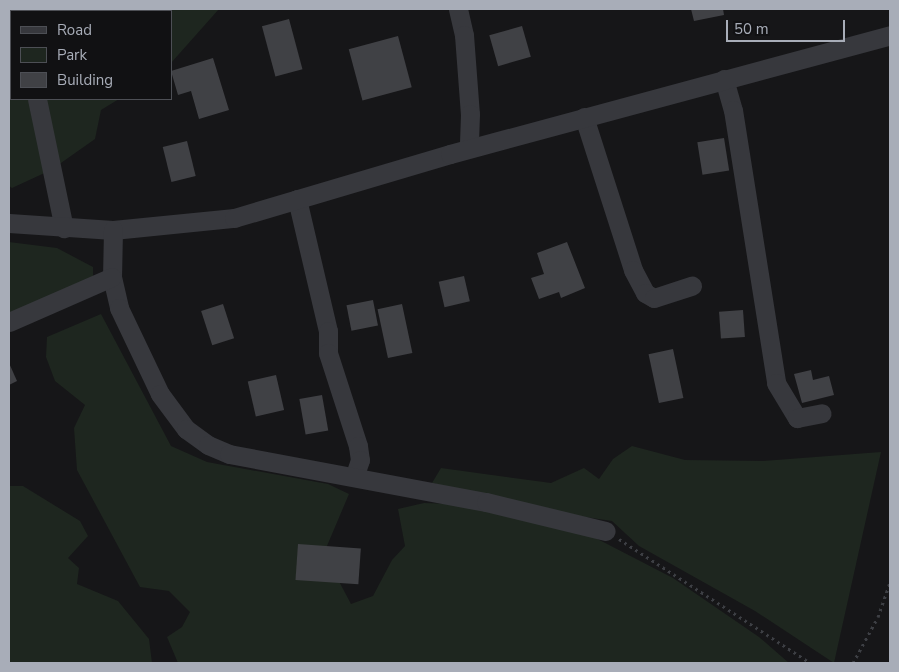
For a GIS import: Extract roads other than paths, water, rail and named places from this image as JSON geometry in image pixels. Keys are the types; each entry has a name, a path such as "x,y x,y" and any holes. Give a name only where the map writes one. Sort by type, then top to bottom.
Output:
{"street":[{"path":"458,9 470,114 469,148"},
{"path":"9,223 113,230 234,218 469,148 890,34"},
{"path":"724,79 733,110 776,383 796,418 822,413"},
{"path":"37,100 64,228"},
{"path":"584,117 633,270 645,293 654,298 692,286"},
{"path":"297,199 328,331 328,353 358,446 360,460 354,477"},
{"path":"113,230 112,277 119,308 160,394 186,429 208,445 229,454 486,502 606,531"},
{"path":"9,322 112,277"}]}
